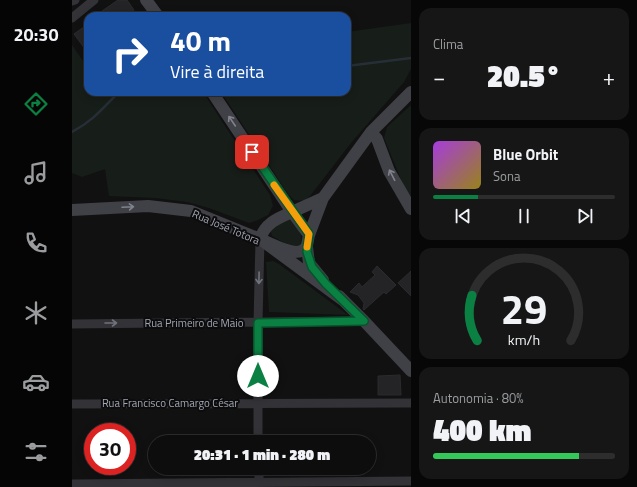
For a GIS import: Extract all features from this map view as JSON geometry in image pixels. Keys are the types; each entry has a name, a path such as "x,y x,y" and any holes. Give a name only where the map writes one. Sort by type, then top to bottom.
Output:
{"main road":[{"path":"146,0 155,12"},
{"path":"323,198 276,218 266,226 260,239 290,252 300,252 308,241 323,198 371,132 411,92"},
{"path":"215,96 292,212 308,241"},
{"path":"371,132 377,139 389,171 411,209"},
{"name":"Rua José Totora","path":"72,210 148,206 191,211 260,239 344,301"},
{"name":"Rua José Totora","path":"308,241 308,257 312,267 326,284 364,321 411,371"}],"street":[{"path":"72,18 94,0"},
{"name":"Rua José Totora","path":"72,215 89,209"},
{"path":"258,435 260,239"},
{"name":"Rua Primeiro de Maio","path":"72,324 364,321"},
{"name":"Rua Francisco Camargo César","path":"72,404 411,403"},
{"path":"258,475 259,485"},
{"path":"72,484 259,485 411,481"}],"shaded area":[{"path":"411,23 411,69 404,82 351,143 310,196 304,201 294,200 288,194 224,96 351,96 351,31"},
{"path":"72,45 84,62 84,96 206,96 270,195 273,206 268,215 249,223 209,208 187,202 155,198 109,196 105,169 82,177 72,173"},
{"path":"411,105 411,197 404,187 384,138 387,127"},
{"path":"287,219 292,220 300,232 300,246 291,247 272,236 270,230"},
{"path":"273,261 348,315 269,312 266,262"}],"building":[{"path":"118,0 127,0 134,10 131,12 102,11"},
{"path":"84,27 84,48 74,34"},
{"path":"377,266 396,285 386,294 384,292 364,310 364,303 358,295 350,292 359,283 362,287 375,275 372,272"},
{"path":"411,271 411,296 398,283"},
{"path":"400,375 401,395 378,395 378,376"}],"waterway":[{"path":"351,66 411,58"},
{"path":"72,132 92,119 115,96"}],"slow traffic":[{"path":"274,185 309,234 307,247"}],"route":[{"path":"252,152 292,212 309,234 307,252 312,267 326,284 364,321 258,323 258,376"}]}
